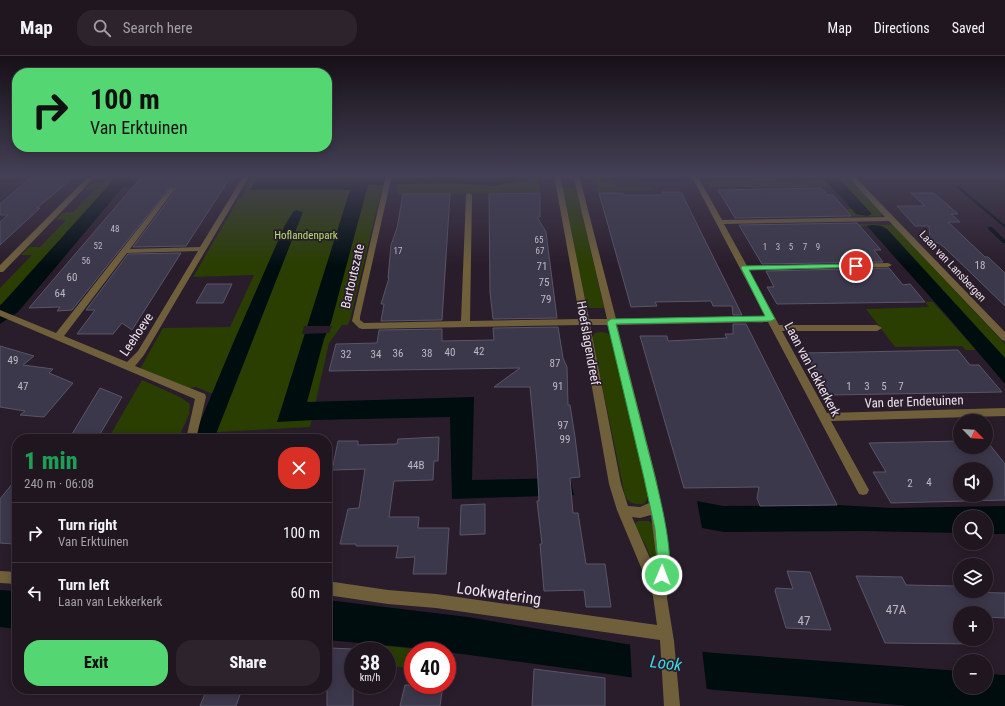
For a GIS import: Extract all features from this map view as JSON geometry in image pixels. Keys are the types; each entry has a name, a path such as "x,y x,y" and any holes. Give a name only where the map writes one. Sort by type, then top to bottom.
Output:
{"street":[{"path":"0,270 64,205"},
{"path":"57,338 160,205"},
{"name":"Leehoeve","path":"0,313 129,367 141,354 229,205"},
{"name":"Bartoutszate","path":"382,205 356,321 362,326 771,319"},
{"path":"465,325 469,205"},
{"name":"Hoefslagendreef","path":"563,205 615,484 660,598 666,637 671,700"},
{"name":"Hoefslagendreef","path":"583,205 660,529 664,564 660,598"},
{"name":"Laan van Lekkerkerk","path":"711,205 863,490"},
{"name":"Laan van Lansbergen","path":"880,205 1005,338"},
{"path":"720,222 893,219"},
{"path":"125,251 203,250"},
{"path":"744,268 888,265"},
{"path":"776,328 877,328"},
{"path":"129,367 141,374 201,397 192,434"},
{"name":"Van der Endetuinen","path":"824,417 1005,412"},
{"path":"624,510 637,513 648,512 655,506"},
{"path":"0,576 12,577"},
{"name":"Lookwatering","path":"332,589 388,597 436,601 642,631 666,637"}],"green space":[{"path":"79,205 91,205 2,304 0,304 0,288 32,255 21,255 29,247 40,247 66,220 56,219 63,213 73,212"},
{"name":"Hoflandenpark","path":"235,205 378,205 350,320 348,325 342,325 329,343 310,427 199,433 213,394 196,387 189,388 140,369 163,328 230,327 254,275 193,277"},
{"path":"566,205 580,205 604,308 587,308"},
{"path":"863,205 875,205 883,214 880,216 852,216 845,209 852,209 856,214 872,215"},
{"path":"858,224 893,225 1005,344 1005,358 887,229 876,225 860,226"},
{"path":"925,302 933,302 976,350 966,350 962,346 895,347 866,309 929,307"},
{"path":"595,333 607,333 611,337 649,496 644,504 633,503 625,496 592,337"},
{"path":"142,380 180,397 190,404 189,414 180,434 111,434"},
{"path":"638,521 649,521 654,525 659,581 646,546 634,524"},
{"path":"396,647 404,648 404,667 396,667"}],"water":[{"path":"91,205 108,205 18,312 0,324 0,306"},
{"path":"345,205 363,205 331,323 324,339 307,402 474,397 472,480 570,478 574,495 452,499 450,417 277,422"},
{"path":"848,205 864,205 872,214 867,216 856,214"},
{"path":"296,210 303,212 216,434 195,434 285,225 293,212"},
{"path":"867,226 881,226 887,229 1005,358 1005,384"},
{"path":"697,501 723,506 837,505 892,508 1005,506 1005,534 993,534 993,510 953,510 953,533 862,531 724,532 702,528"},
{"path":"0,590 12,591 12,628 0,627"},
{"name":"Look","path":"332,601 468,617 626,644 715,653 953,670 953,694 993,694 993,674 1005,675 1005,706 908,706 715,690 456,653 456,642 404,642 404,647 396,646 396,642 332,640"}],"pier":[{"path":"304,326 332,326 329,333 302,334"},
{"path":"630,643 702,650 707,691 632,680"}],"building":[{"path":"0,205 40,205 37,208 40,208 0,245 0,222 8,215 0,215"},
{"path":"117,205 155,205 72,310 57,311 60,307 29,308"},
{"path":"164,205 212,205 186,246 133,247"},
{"path":"401,205 449,205 442,320 381,321 384,304 381,304 389,278 391,245 397,228"},
{"path":"489,205 540,205 540,217 537,217 546,232 557,318 493,319 490,292"},
{"path":"602,205 688,205 742,315 733,315 732,306 713,306 711,301 655,302 657,306 631,307"},
{"path":"727,205 842,205 851,216 735,218"},
{"path":"948,205 958,214 951,214 960,222 948,222 985,257 988,257 1005,273 1005,306 945,248 930,238 929,226 915,226 897,206"},
{"path":"857,223 881,250 874,250 883,262 762,264 739,225"},
{"path":"181,253 132,330 122,323 113,334 77,334 95,310 86,310 128,254"},
{"path":"889,268 903,285 910,284 925,302 777,304 767,287 774,287 766,271"},
{"path":"207,284 232,284 223,303 196,303"},
{"path":"733,324 746,324 837,505 760,506 757,498 759,487 684,488 640,336 667,336 668,341 727,338 725,334 733,334"},
{"path":"558,327 563,358 567,367 568,405 570,405 580,477 570,478 573,513 578,513 586,564 605,564 611,607 586,607 584,590 544,591 540,544 542,544 537,501 539,501 537,462 530,387 494,387 520,368 329,371 336,344 377,343 379,330 442,329 442,341 494,340 493,328"},
{"path":"0,346 34,356 23,365 53,369 49,373 73,383 44,417 20,415 25,411 0,407"},
{"path":"958,350 970,365 979,365 1002,392 829,395 805,353"},
{"path":"100,388 122,397 100,434 72,434"},
{"path":"439,437 438,461 434,461 433,480 394,481 389,517 419,517 418,528 449,528 446,574 413,574 415,557 396,558 398,546 356,546 356,544 340,544 348,509 359,508 365,469 332,470 338,441 358,441 358,445 397,444 398,439"},
{"path":"953,441 953,454 993,454 993,449 1005,464 1005,500 993,500 993,462 953,462 953,501 891,503 873,472 886,472 869,443"},
{"path":"12,484 12,544 0,543 0,499"},
{"path":"485,504 485,534 460,535 461,505"},
{"path":"787,571 810,572 831,630 786,628 775,591 776,588 793,589"},
{"path":"856,576 902,577 906,585 953,586 953,598 993,598 993,593 1005,593 1005,618 993,617 993,606 953,606 953,644 885,643"},
{"path":"332,648 344,649 344,694 353,694 353,706 327,706 327,694 332,694"},
{"path":"534,669 605,678 605,706 532,706"},
{"path":"404,689 404,694 442,694 440,706 400,706"},
{"path":"205,694 240,694 236,706 200,706"}],"waterway":[{"path":"980,205 1005,227"},
{"path":"990,228 1005,242"}],"route":[{"path":"662,575 664,564 660,529 650,478 611,322 771,319 744,268 856,266"}]}
